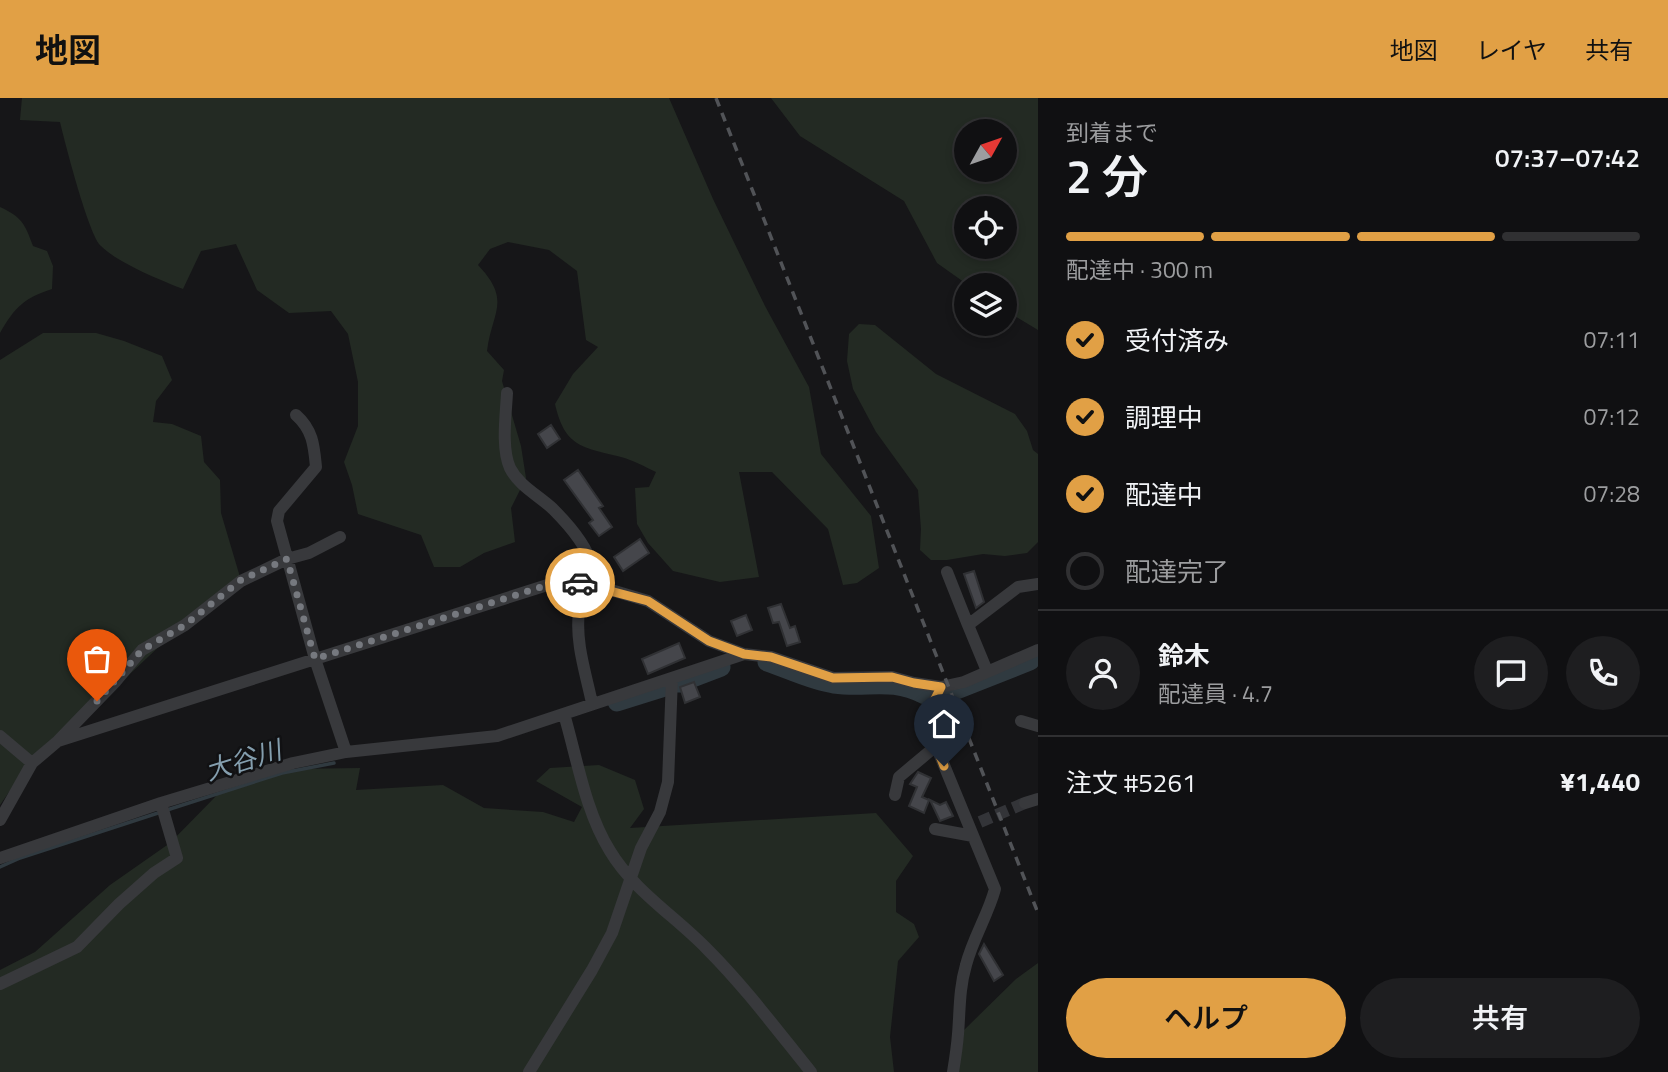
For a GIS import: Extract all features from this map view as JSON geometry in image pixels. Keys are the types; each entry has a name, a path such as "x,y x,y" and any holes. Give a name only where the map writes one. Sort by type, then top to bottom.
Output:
{"street":[{"path":"507,393 505,437 509,466 522,485 552,508 576,535 592,567 591,584 579,611 583,664 592,703"},
{"path":"296,415 306,424 313,437 316,467 279,511 276,521 315,659 346,752"},
{"path":"0,820 32,763 58,741 142,650 185,625 241,580 287,559 309,553 340,537"},
{"path":"947,572 987,671"},
{"path":"58,741 560,581 591,584 648,601 709,641 744,654 771,657 833,678 892,677 941,687 964,682 1038,650"},
{"path":"968,625 1018,587 1038,584"},
{"path":"0,858 161,803 293,762 346,752 497,736 744,654"},
{"path":"528,1072 612,933 641,848 660,812 668,782 672,678"},
{"path":"941,687 925,719 974,828 995,889 989,911 979,925 965,965 958,999 958,1034 953,1072"},
{"path":"564,714 591,809 609,849 631,880 706,949 811,1072"},
{"path":"1021,721 1038,726"},
{"path":"0,736 32,763"},
{"path":"895,795 899,777 936,746"},
{"path":"1025,803 1038,799"},
{"path":"0,984 77,947 118,904 154,873 177,858 161,803"},
{"path":"935,829 974,828"}],"shaded area":[{"path":"22,98 669,98 713,199 765,306 809,387 821,454 871,516 879,568 857,583 843,585 828,529 772,472 739,472 759,577 720,582 673,571 648,543 637,524 635,488 649,487 656,472 630,460 578,443 570,437 559,418 555,404 573,374 598,347 586,340 577,271 549,250 508,242 490,249 478,265 488,277 497,297 487,351 504,370 502,381 521,446 526,478 511,508 515,542 484,553 460,567 434,567 421,535 358,514 344,462 358,426 358,382 348,334 331,311 289,313 257,290 236,244 201,251 183,289 118,259 101,246 90,225 60,122 20,120"},
{"path":"771,98 1038,98 1038,330 1017,317 1017,273 954,275 937,263 904,201 800,136"},
{"path":"0,207 22,222 33,246 47,251 53,266 52,289 21,305 0,333"},
{"path":"859,324 875,325 936,374 1015,414 1027,431 1033,450 1038,454 1038,542 1027,553 1005,556 983,554 931,560 920,550 918,490 876,432 853,389 847,361 849,334"},
{"path":"43,333 96,333 162,356 172,380 156,401 153,422 172,424 201,436 204,462 220,480 221,513 240,577 198,610 115,688 28,759 0,732 0,360"},
{"path":"0,739 27,766 0,805"},
{"path":"599,765 635,780 644,809 630,828 876,813 913,856 896,881 896,912 914,924 919,937 898,961 890,1037 894,1072 0,1072 0,970 35,952 110,885 170,843 218,794 291,769 360,768 356,790 443,785 484,808 543,812 574,822 582,807 536,781 550,768"},
{"path":"1038,963 1038,1072 956,1072 962,1032 1016,979"}],"building":[{"path":"551,425 560,439 547,448 538,434"},
{"path":"578,470 603,506 599,508 612,527 599,536 589,523 593,520 564,480"},
{"path":"640,539 649,553 623,571 614,557"},
{"path":"974,571 984,602 976,608 964,574"},
{"path":"781,604 790,628 795,626 800,642 787,646 779,622 773,623 768,608"},
{"path":"746,615 752,630 737,636 731,621"},
{"path":"679,643 685,658 648,674 642,659"},
{"path":"694,682 700,697 685,703 680,687"},
{"path":"918,772 931,778 922,797 929,800 924,813 909,806 917,787 910,784"},
{"path":"930,800 940,805 946,802 953,816 940,821"},
{"path":"984,944 1003,975 994,981 979,954"}],"waterway":[{"name":"大谷川","path":"944,695 1030,661"},
{"name":"大谷川","path":"767,662 826,682 901,686 925,695"},
{"name":"大谷川","path":"679,683 721,667"},
{"name":"大谷川","path":"617,702 665,687"},
{"name":"大谷川","path":"167,810 282,773 334,763"},
{"name":"大谷川","path":"0,867 158,813"}],"tunnel":[{"path":"980,822 1025,803"}],"railway":[{"path":"716,98 1038,913"}],"way so far":[{"path":"97,701 142,650 185,625 241,580 287,559 315,659 560,581 580,583"}],"route":[{"path":"580,583 648,601 709,641 744,654 771,657 833,678 892,677 941,687 925,719 944,766"}]}
